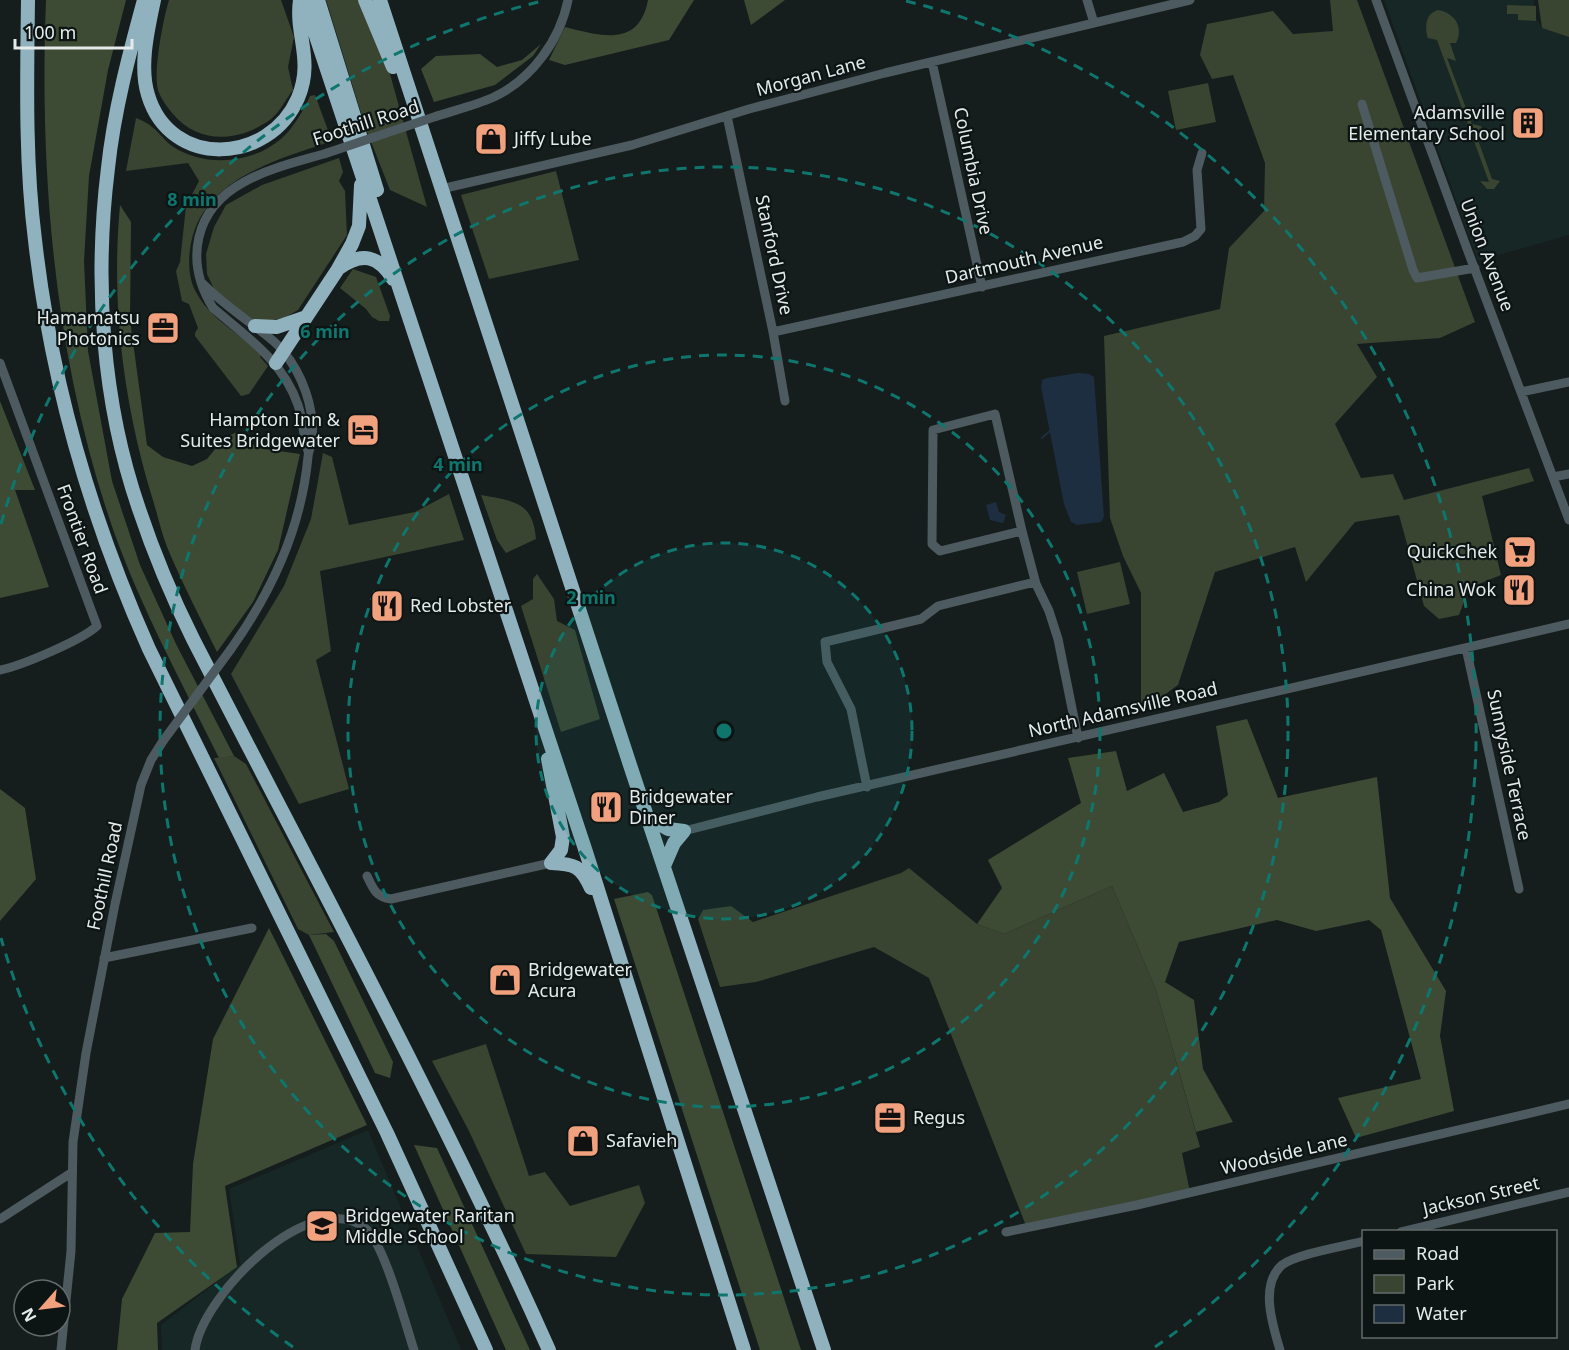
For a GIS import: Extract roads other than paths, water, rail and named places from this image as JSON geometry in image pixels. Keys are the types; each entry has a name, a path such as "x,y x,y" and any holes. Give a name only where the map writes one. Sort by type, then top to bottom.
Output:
{"highway":[{"path":"28,0 28,134 34,239 52,355 71,432 92,502 128,601 149,650 387,1132 486,1350"},
{"path":"144,0 119,102 108,168 103,267 103,307 109,376 121,444 138,508 164,576 186,624 437,1111 502,1244 549,1350"},
{"path":"154,0 145,64 146,83 151,102 160,120 173,133 196,146 219,150 245,147 261,140 277,129 294,107 302,87 305,68 303,37 298,17 302,0"},
{"path":"302,0 543,721 744,1350"},
{"path":"318,0 389,231 385,247"},
{"path":"365,0 393,66 411,97"},
{"path":"380,0 824,1350"},
{"path":"276,363 352,244 359,226 362,175"},
{"path":"338,269 357,258 370,258 383,266 400,290"},
{"path":"255,326 277,327 306,317"},
{"path":"543,721 562,837 561,850 551,863"},
{"path":"647,817 668,829 684,831"},
{"path":"664,866 674,843 684,831"},
{"path":"551,863 568,864 584,873 609,926"}],"street":[{"name":"Foothill Road","path":"61,1350 71,1251 73,1142 86,1053 104,958 141,785 151,759 231,649 262,602 286,551 305,484 308,451 295,400 276,363 213,308 207,300 196,266 195,254 201,227 225,194 244,181 494,97 538,63 560,29 568,0"},
{"path":"1087,0 1094,23"},
{"name":"Morgan Lane","path":"441,189 632,145 727,116 932,62 1190,0"},
{"name":"Union Avenue","path":"1376,0 1569,520"},
{"name":"Columbia Drive","path":"932,62 982,287"},
{"path":"1362,104 1417,278 1475,268"},
{"name":"Stanford Drive","path":"727,116 773,332 785,401"},
{"name":"Dartmouth Avenue","path":"773,332 1183,242 1195,236 1201,229 1197,170 1202,153"},
{"name":"Foothill Road","path":"203,284 283,351 295,368 308,400 312,428 312,443 308,451"},
{"name":"Frontier Road","path":"0,363 97,626 79,638 13,667 0,670"},
{"path":"1521,392 1569,382"},
{"path":"1022,531 940,550 932,544 933,430 995,414 1035,582 1049,611 1058,639 1078,738"},
{"path":"1553,477 1569,474"},
{"path":"867,787 851,709 827,662 825,642 921,619 938,606 1035,582"},
{"name":"North Adamsville Road","path":"684,831 770,808 1569,624"},
{"name":"Sunnyside Terrace","path":"1466,648 1519,889"},
{"path":"367,876 375,893 382,898 391,899 551,863"},
{"path":"104,958 252,928"},
{"name":"Woodside Lane","path":"1006,1233 1137,1205 1569,1104"},
{"path":"0,1219 71,1173"},
{"name":"Jackson Street","path":"1409,1230 1569,1192"},
{"path":"195,1350 210,1310 243,1269 268,1248 290,1234 313,1223 336,1219 363,1226 378,1243 414,1350"},
{"path":"1280,1350 1270,1314 1269,1297 1278,1269 1284,1263 1306,1255 1362,1241"}],"water":[{"path":"1078,373 1094,377 1104,517 1101,522 1077,525 1071,522 1064,504 1041,387 1042,380 1047,378"},
{"path":"996,502 999,512 1006,515 1003,523 990,520 986,505"}],"waterway":[{"path":"1042,438 1051,430"}],"place":[{"name":"Adamsville Elementary School","path":"1528,123"},
{"name":"Jiffy Lube","path":"491,139"},
{"name":"Hamamatsu Photonics","path":"163,328"},
{"name":"Hampton Inn & Suites Bridgewater","path":"363,430"},
{"name":"QuickChek","path":"1520,552"},
{"name":"China Wok","path":"1519,590"},
{"name":"Red Lobster","path":"387,606"},
{"name":"Bridgewater Diner","path":"606,807"},
{"name":"Bridgewater Acura","path":"505,980"},
{"name":"Regus","path":"890,1118"},
{"name":"Safavieh","path":"583,1141"},
{"name":"Bridgewater Raritan Middle School","path":"322,1226"}]}
